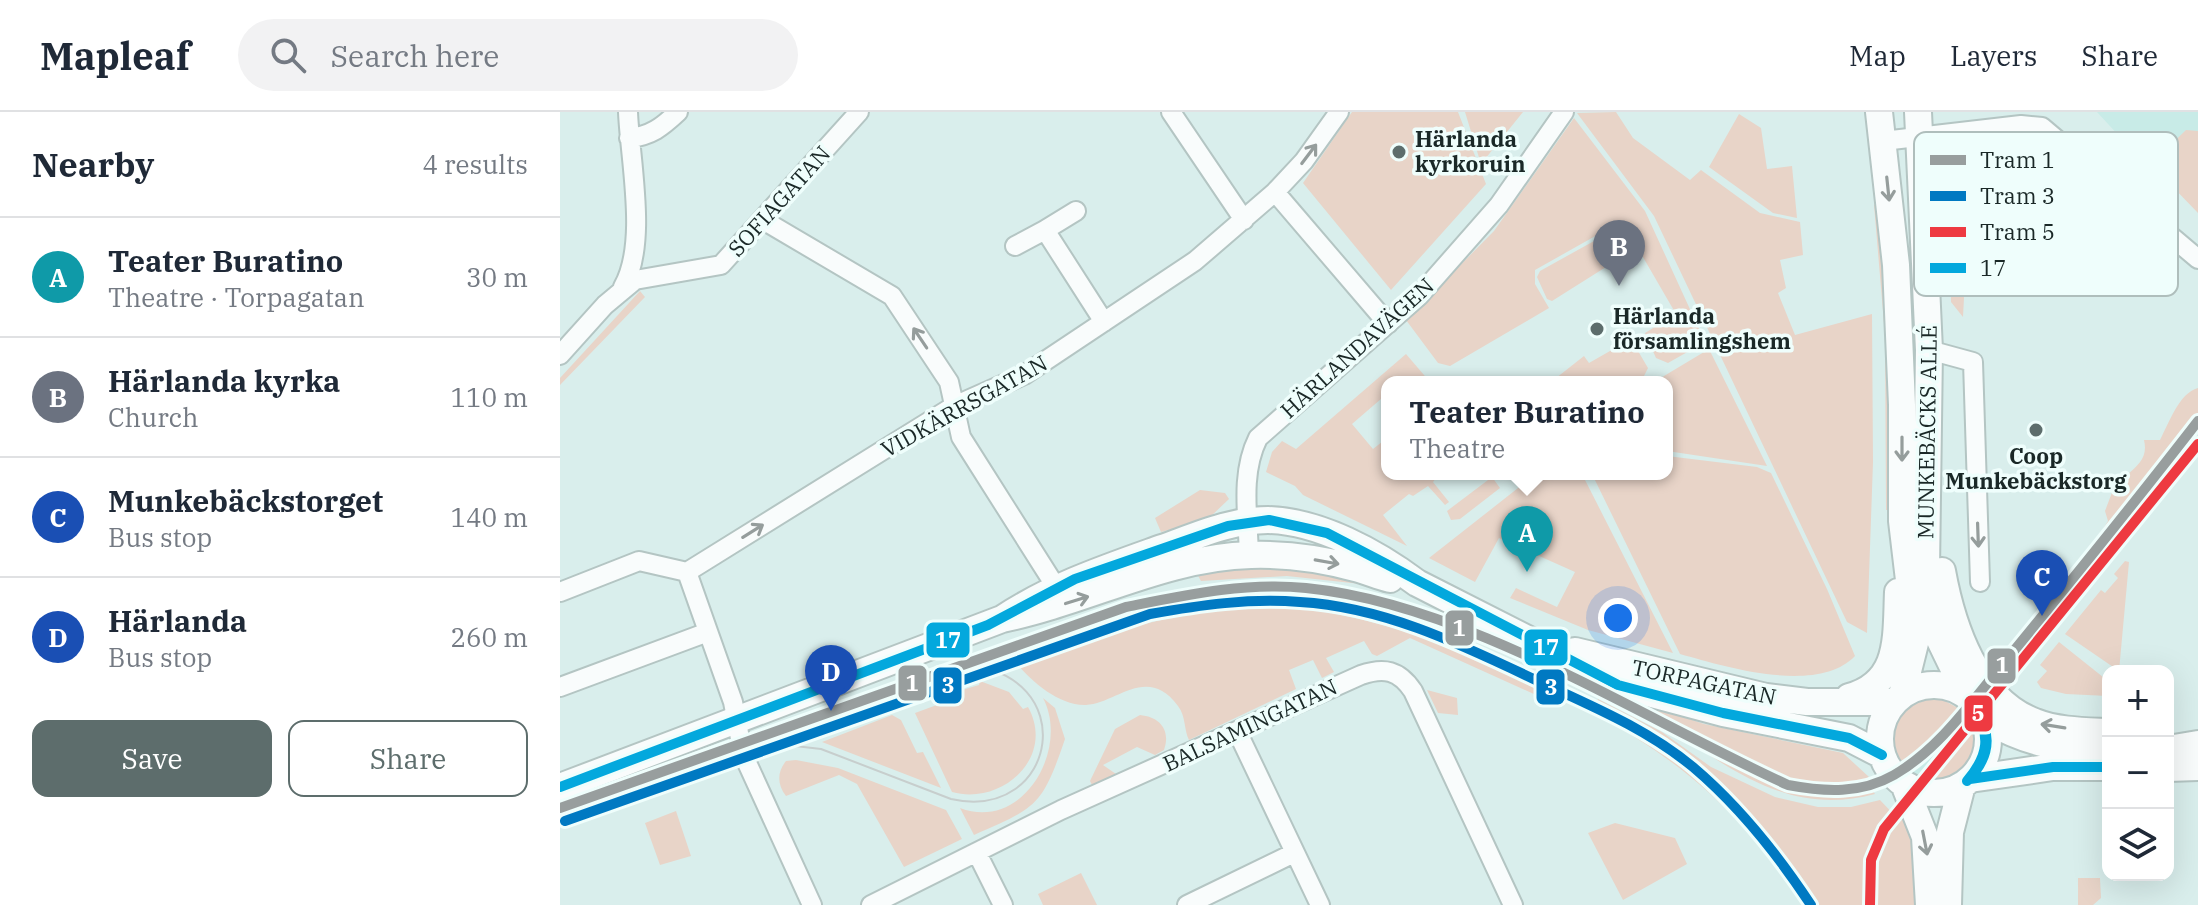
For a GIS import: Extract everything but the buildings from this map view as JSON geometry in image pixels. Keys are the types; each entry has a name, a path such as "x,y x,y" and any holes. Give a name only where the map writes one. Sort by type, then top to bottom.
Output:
{"street":[{"path":"628,112 634,260"},
{"path":"629,138 645,137 661,129 678,112"},
{"name":"SOFIAGATAN","path":"560,355 621,290 635,280 721,265 859,112"},
{"path":"1171,112 1244,220"},
{"name":"VIDKÄRRSGATAN","path":"687,572 954,406 1024,375 1195,261 1275,192 1304,161 1339,112"},
{"name":"HÄRLANDAVÄGEN","path":"1249,555 1247,467 1258,438 1419,296 1499,205 1564,112"},
{"name":"MUNKEBÄCKS ALLÉ","path":"1836,701 1868,690 1889,671 1896,639 1902,521 1900,333 1879,112"},
{"name":"MUNKEBÄCKS ALLÉ","path":"1918,112 1920,132"},
{"path":"1967,132 2021,125 2042,127 2048,132"},
{"path":"1883,141 1914,139"},
{"path":"1275,192 1388,324"},
{"path":"1015,246 1076,211"},
{"path":"763,220 892,296 949,382 961,437 1056,587"},
{"path":"1045,230 1104,322"},
{"path":"2178,242 2198,259"},
{"name":"SOFIAGATAN","path":"621,290 634,260 688,269"},
{"name":"MUNKEBÄCKS ALLÉ","path":"1927,296 1930,508 1925,559 1931,610 1946,656 1967,696"},
{"path":"1929,350 1973,362 1980,582"},
{"path":"1930,508 1956,628 1987,683 2008,706 2036,723 2102,731"},
{"path":"1002,619 1056,587 1186,539 1248,521"},
{"name":"TORPAGATAN","path":"1248,521 1289,522 1327,533 1393,565 1417,583 1618,685 1723,713 1849,738 1882,755 1890,770 1904,784 1925,837 1929,905"},
{"name":"MUNKEBÄCKS ALLÉ","path":"1898,698 1916,639 1902,521"},
{"path":"560,787 1002,619 1081,599 1199,560 1249,555"},
{"name":"TORPAGATAN","path":"1249,555 1319,561 1417,583"},
{"path":"560,592 639,561 687,572 738,721 743,754 812,905"},
{"path":"560,687 708,632"},
{"name":"TORPAGATAN","path":"1518,633 1633,667 1734,691 1807,702 1898,698 1935,685 1967,696"},
{"name":"BALSAMINGATAN","path":"871,905 1061,810 1361,675 1384,669 1396,673 1413,691 1513,905"},
{"path":"1967,696 1984,719 2008,734 2037,744 2102,749"},
{"path":"1882,755 1883,721 1898,698"},
{"path":"1948,905 1950,832 1966,782 1986,751 1984,719"},
{"path":"1237,731 1320,905"},
{"path":"2174,735 2198,741"},
{"path":"2174,747 2198,741"},
{"path":"1904,784 1932,793 1966,782 2053,767 2102,767"},
{"path":"2174,768 2198,767"},
{"path":"977,853 1003,905"},
{"path":"1187,905 1294,853"}],"shaded area":[{"path":"1352,112 1458,112 1486,184 1391,290 1303,183"},
{"path":"1465,112 1523,112 1481,164"},
{"path":"1616,112 1633,138 1690,180 1701,170 1760,213 1800,222 1803,255 1780,260 1786,288 1778,293 1795,335 1872,314 1873,462 1867,633 1847,622 1654,216 1577,113"},
{"path":"2097,112 2198,112 2198,175 2178,169 2178,132 2115,132"},
{"path":"1739,114 1761,128 1767,169 1792,166 1797,218 1773,213 1709,167"},
{"path":"1574,118 1645,211 1705,342 1668,363 1656,358 1645,333 1676,314 1622,221 1535,270 1535,284 1549,308 1450,366 1438,363 1406,320 1494,231"},
{"path":"2186,130 2198,131 2198,213 2178,192 2178,138"},
{"path":"1878,203 1888,293 1892,510 1886,510 1885,335 1874,205"},
{"path":"1594,241 1606,267 1552,301 1547,299 1537,277 1540,271"},
{"path":"640,291 645,297 560,385 560,378"},
{"path":"1951,296 1964,296 1963,317 1951,302"},
{"path":"1631,339 1648,368 1644,376 1559,376 1584,356 1589,363"},
{"path":"1709,349 1767,466 1673,452 1673,376 1664,376"},
{"path":"1406,354 1425,376 1381,376 1381,399 1352,424 1373,449 1381,443 1381,480 1434,480 1449,502 1445,505 1428,486 1413,496 1409,494 1383,515 1407,546 1303,495 1295,486 1266,472 1272,452 1282,441 1296,449"},
{"path":"2198,388 2198,415 2095,548 2092,547 2108,521 2105,511 2119,474 2127,475 2139,464 2144,456 2144,440 2160,440 2180,402"},
{"path":"1673,457 1757,467 1771,473 1827,589 1855,656 1839,668 1795,676 1746,671 1680,654 1595,480 1673,480"},
{"path":"1488,480 1494,480 1500,488 1460,519 1451,520 1447,511"},
{"path":"1528,480 1585,480 1673,653 1588,630 1510,598 1516,588 1557,607 1575,572 1499,538 1475,582 1429,558"},
{"path":"1200,490 1225,493 1229,499 1208,519 1161,532 1155,518"},
{"path":"2125,561 2129,562 2120,665 2110,665 2065,634 2101,590 2105,593 2118,578 2114,574"},
{"path":"1233,562 1362,578 1361,584 1287,576 1201,581 1196,572"},
{"path":"1281,607 1353,617 1387,626 1452,649 1550,693 1547,700 1410,638 1377,656 1372,654 1364,641 1326,658 1334,672 1322,678 1313,660 1289,670 1296,689 1189,740 1178,706 1155,688 1132,689 1097,703 1076,704 1047,692 1017,664 1115,632 1178,617 1211,611"},
{"path":"2059,642 2102,676 2102,696 2066,694 2041,688 2037,682 2047,671 2040,665"},
{"path":"980,681 1009,692 1023,709 1028,707 1035,726 1035,743 1029,760 1019,774 1005,784 989,792 952,792 915,713 964,695 962,690 979,685"},
{"path":"1601,689 1704,724 1843,753 1869,777 1865,780 1875,794 1816,799 1763,785"},
{"path":"1427,690 1457,698 1458,715 1438,713"},
{"path":"1043,698 1055,708 1065,739 1050,778 1035,802 1025,810 974,835 960,808 983,812 1003,808 1021,797 1035,781 1045,762 1050,740 1050,718"},
{"path":"1598,699 1662,732 1711,767 1775,797 1818,807 1851,807 1880,800 1900,821 1905,816 1910,823 1923,905 1804,905 1758,844 1711,794 1656,751 1591,712"},
{"path":"1931,699 1943,700 1958,708 1925,746 1902,765 1893,744 1897,723 1910,707"},
{"path":"1958,708 1974,730 1930,780 1906,770 1902,765 1936,734"},
{"path":"892,715 901,720 917,753 923,752 941,788 822,742"},
{"path":"1140,715 1153,718 1162,726 1166,736 1164,750 1155,755 1137,747 1103,765 1116,774 1092,785 1090,781 1115,729"},
{"path":"1974,730 1972,750 1964,766 1950,777 1930,780"},
{"path":"786,761 838,768 946,810 962,839 904,867 857,784 839,775 786,796 781,787 780,774"},
{"path":"676,811 691,856 660,865 645,823"},
{"path":"1615,823 1675,838 1687,864 1623,900 1588,833"},
{"path":"1081,873 1097,905 1043,905 1038,894"},
{"path":"2078,878 2100,878 2101,898 2093,905 2078,905"}],"tram line":[{"name":"1","path":"560,808 1126,607 1216,591 1261,587 1306,588 1367,598 1429,616 1552,667 1788,785 1829,790 1869,786 1911,764 1942,737 2198,421"},
{"name":"5","path":"1870,905 1871,860 1884,829 2198,444"},
{"name":"3","path":"565,821 1150,614 1225,603 1300,602 1332,605 1424,630 1639,730 1693,767 1726,798 1771,850 1811,905"},
{"path":"743,754 795,746 821,749 951,799 987,800 1015,789 1034,769 1042,743 1040,716 1027,692 1001,673 962,665"}],"transit line":[{"name":"17","path":"560,787 988,625 1075,579 1228,526 1269,520 1327,533 1618,685 1723,713 1849,738 1882,755"},
{"name":"17","path":"1967,781 1980,763 1985,745 1983,727 1974,706"},
{"name":"17","path":"1967,781 1980,763 1986,745 1984,726 1974,706"},
{"name":"17","path":"1970,779 2053,767 2102,767"}],"place":[{"name":"Härlanda kyrkoruin","path":"1399,152"},
{"name":"Härlanda kyrka","path":"1619,286"},
{"name":"Härlanda församlingshem","path":"1597,329"},
{"name":"Coop Munkebäckstorg","path":"2036,430"},
{"name":"Teater Buratino","path":"1527,572"},
{"name":"Munkebäckstorget","path":"2042,616"},
{"name":"Härlanda","path":"831,711"}]}
